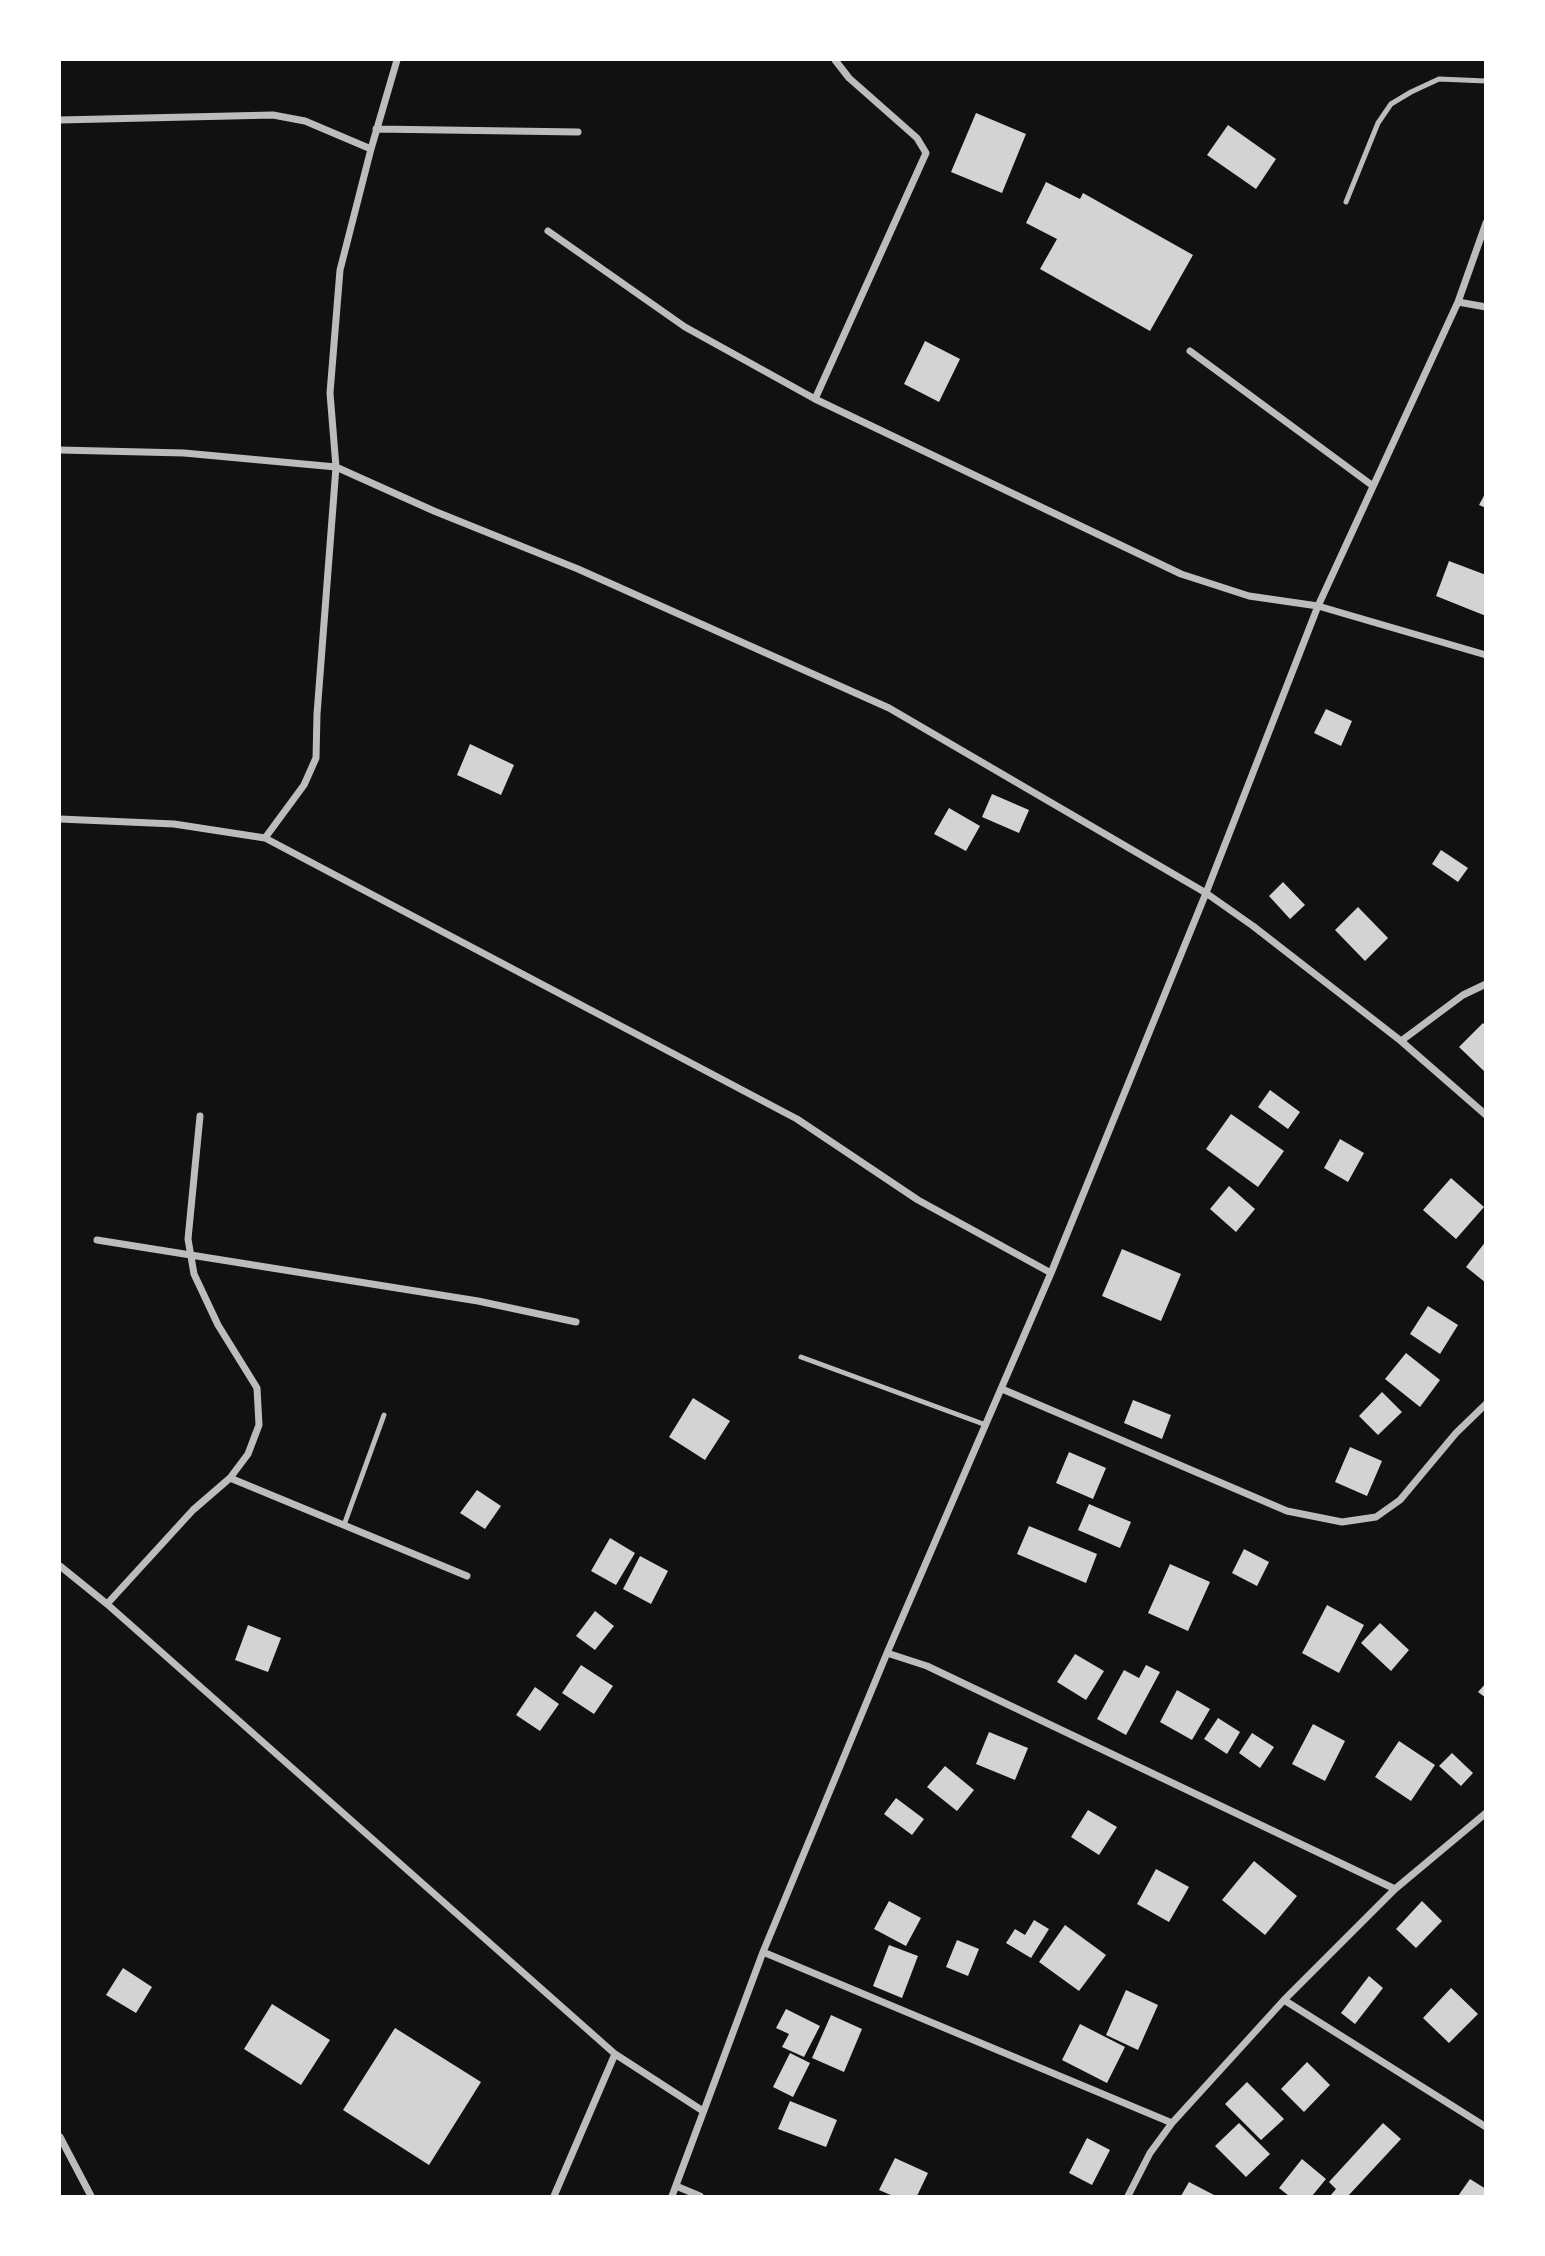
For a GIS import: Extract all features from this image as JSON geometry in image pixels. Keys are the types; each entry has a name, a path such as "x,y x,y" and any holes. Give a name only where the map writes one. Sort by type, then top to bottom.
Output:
{"street":[{"path":"265,838 304,785 316,758 336,467 330,393 341,270 376,129 397,60"},
{"path":"816,398 926,153 918,138 849,78 835,60"},
{"path":"60,120 274,115 305,121 371,149"},
{"path":"376,129 578,132"},
{"path":"672,2196 763,1952 887,1653 1051,1273 1206,893 1318,606 1458,302 1486,223"},
{"path":"548,230 685,327 816,398 1181,574 1249,596 1318,606 1486,655"},
{"path":"1458,302 1486,307"},
{"path":"1190,351 1373,486"},
{"path":"60,450 184,453 336,467 434,511 590,575 889,708 1206,893 1253,926 1401,1041 1486,1115"},
{"path":"60,819 174,824 265,838 797,1119 918,1200 1051,1273"},
{"path":"1401,1041 1463,995 1486,984"},
{"path":"107,1604 193,1510 230,1478 248,1454 259,1425 257,1388 218,1325 194,1274 188,1239 200,1116"},
{"path":"97,1240 478,1301 576,1322"},
{"path":"1002,1389 1287,1511 1342,1522 1376,1517 1400,1500 1456,1433 1486,1404"},
{"path":"230,1478 467,1576"},
{"path":"60,1566 107,1604 615,2054 703,2111"},
{"path":"887,1653 927,1666 1395,1889"},
{"path":"1128,2196 1150,2153 1172,2123 1284,2000 1395,1889 1486,1813"},
{"path":"763,1952 1172,2123"},
{"path":"1284,2000 1486,2127"},
{"path":"554,2196 615,2054"},
{"path":"60,2137 91,2196"},
{"path":"676,2186 699,2196"}],"lane":[{"path":"1346,202 1378,123 1391,104 1439,79 1486,81"},
{"path":"801,1357 986,1425"},
{"path":"344,1525 384,1415"}],"building":[{"path":"976,113 1026,134 1002,193 951,172"},
{"path":"1228,125 1276,159 1256,189 1207,155"},
{"path":"1046,182 1080,199 1083,193 1193,255 1150,331 1040,269 1057,239 1026,223"},
{"path":"925,341 960,359 939,402 904,384"},
{"path":"1486,492 1486,508 1479,505"},
{"path":"1449,561 1486,575 1486,616 1436,596"},
{"path":"1326,709 1352,721 1341,746 1314,733"},
{"path":"470,744 514,765 501,795 457,775"},
{"path":"992,794 1029,810 1019,833 982,817"},
{"path":"949,808 980,826 966,851 934,834"},
{"path":"1441,850 1468,868 1458,882 1432,864"},
{"path":"1283,882 1305,905 1290,919 1269,896"},
{"path":"1358,907 1388,938 1365,961 1335,930"},
{"path":"1483,1023 1486,1026 1486,1073 1459,1047"},
{"path":"1270,1090 1300,1112 1288,1129 1258,1107"},
{"path":"1231,1114 1284,1151 1258,1187 1206,1149"},
{"path":"1340,1139 1364,1153 1348,1182 1324,1168"},
{"path":"1451,1178 1484,1207 1456,1239 1423,1210"},
{"path":"1229,1186 1255,1209 1236,1232 1210,1209"},
{"path":"1486,1241 1486,1283 1466,1267"},
{"path":"1122,1249 1181,1274 1161,1321 1102,1296"},
{"path":"1428,1306 1458,1325 1440,1354 1410,1334"},
{"path":"1406,1353 1440,1380 1420,1407 1385,1379"},
{"path":"1382,1392 1402,1412 1378,1435 1359,1416"},
{"path":"693,1398 730,1421 705,1460 669,1437"},
{"path":"1133,1400 1171,1415 1162,1439 1124,1423"},
{"path":"1350,1447 1382,1461 1367,1496 1335,1482"},
{"path":"1069,1452 1106,1468 1093,1499 1056,1483"},
{"path":"477,1490 501,1506 485,1529 460,1513"},
{"path":"1089,1504 1131,1522 1120,1548 1078,1530"},
{"path":"1029,1526 1097,1554 1086,1583 1017,1554"},
{"path":"610,1538 635,1553 616,1585 591,1571"},
{"path":"1244,1549 1269,1562 1257,1586 1232,1573"},
{"path":"640,1556 668,1571 651,1604 623,1589"},
{"path":"1170,1564 1210,1582 1188,1631 1148,1613"},
{"path":"1327,1605 1364,1625 1339,1673 1302,1653"},
{"path":"595,1611 614,1626 595,1650 576,1636"},
{"path":"1380,1623 1409,1650 1391,1671 1361,1643"},
{"path":"248,1625 281,1638 268,1672 235,1660"},
{"path":"1075,1654 1104,1671 1086,1700 1057,1682"},
{"path":"581,1665 613,1686 594,1714 562,1693"},
{"path":"1146,1665 1160,1672 1126,1735 1097,1719 1124,1670 1139,1678"},
{"path":"1486,1683 1486,1698 1478,1692"},
{"path":"535,1687 559,1704 540,1731 516,1715"},
{"path":"1177,1690 1210,1709 1192,1740 1160,1722"},
{"path":"1218,1718 1240,1732 1227,1754 1204,1739"},
{"path":"1313,1724 1345,1741 1325,1781 1292,1764"},
{"path":"989,1732 1028,1748 1015,1780 976,1764"},
{"path":"1252,1733 1274,1747 1260,1768 1239,1753"},
{"path":"1399,1741 1435,1765 1411,1801 1375,1777"},
{"path":"1452,1753 1473,1773 1461,1786 1439,1766"},
{"path":"945,1766 974,1790 957,1811 927,1787"},
{"path":"896,1798 924,1819 912,1835 884,1814"},
{"path":"1088,1810 1117,1827 1099,1855 1071,1837"},
{"path":"1254,1861 1297,1896 1265,1935 1222,1900"},
{"path":"1156,1869 1189,1887 1169,1922 1137,1904"},
{"path":"889,1901 921,1918 906,1946 874,1929"},
{"path":"1422,1901 1442,1921 1416,1948 1396,1929"},
{"path":"1034,1920 1049,1929 1031,1958 1006,1943 1015,1929 1025,1935"},
{"path":"1065,1925 1106,1955 1079,1991 1039,1962"},
{"path":"957,1940 979,1949 968,1976 946,1967"},
{"path":"889,1945 918,1956 902,1998 873,1986"},
{"path":"123,1968 152,1987 136,2013 106,1995"},
{"path":"1369,1976 1383,1988 1355,2024 1341,2013"},
{"path":"1451,1988 1478,2014 1449,2043 1423,2018"},
{"path":"1126,1990 1158,2005 1138,2050 1106,2035"},
{"path":"272,2004 330,2040 301,2085 244,2049"},
{"path":"786,2009 820,2026 804,2057 782,2047 789,2034 776,2028"},
{"path":"831,2015 862,2029 844,2072 812,2058"},
{"path":"1080,2024 1125,2047 1107,2083 1062,2060"},
{"path":"395,2028 481,2082 429,2165 343,2110"},
{"path":"790,2053 810,2063 793,2097 773,2087"},
{"path":"1307,2062 1330,2085 1304,2112 1281,2089"},
{"path":"1247,2082 1284,2119 1261,2140 1225,2104"},
{"path":"790,2101 837,2120 826,2147 778,2129"},
{"path":"1239,2123 1270,2154 1246,2177 1215,2146"},
{"path":"1383,2123 1401,2139 1348,2196 1330,2196 1336,2189 1329,2182"},
{"path":"1087,2138 1110,2150 1092,2185 1069,2173"},
{"path":"895,2158 928,2173 917,2196 893,2196 879,2190"},
{"path":"1302,2159 1326,2179 1312,2196 1289,2196 1279,2188"},
{"path":"1470,2179 1486,2189 1486,2196 1458,2196"},
{"path":"1189,2182 1216,2196 1181,2196"}]}
